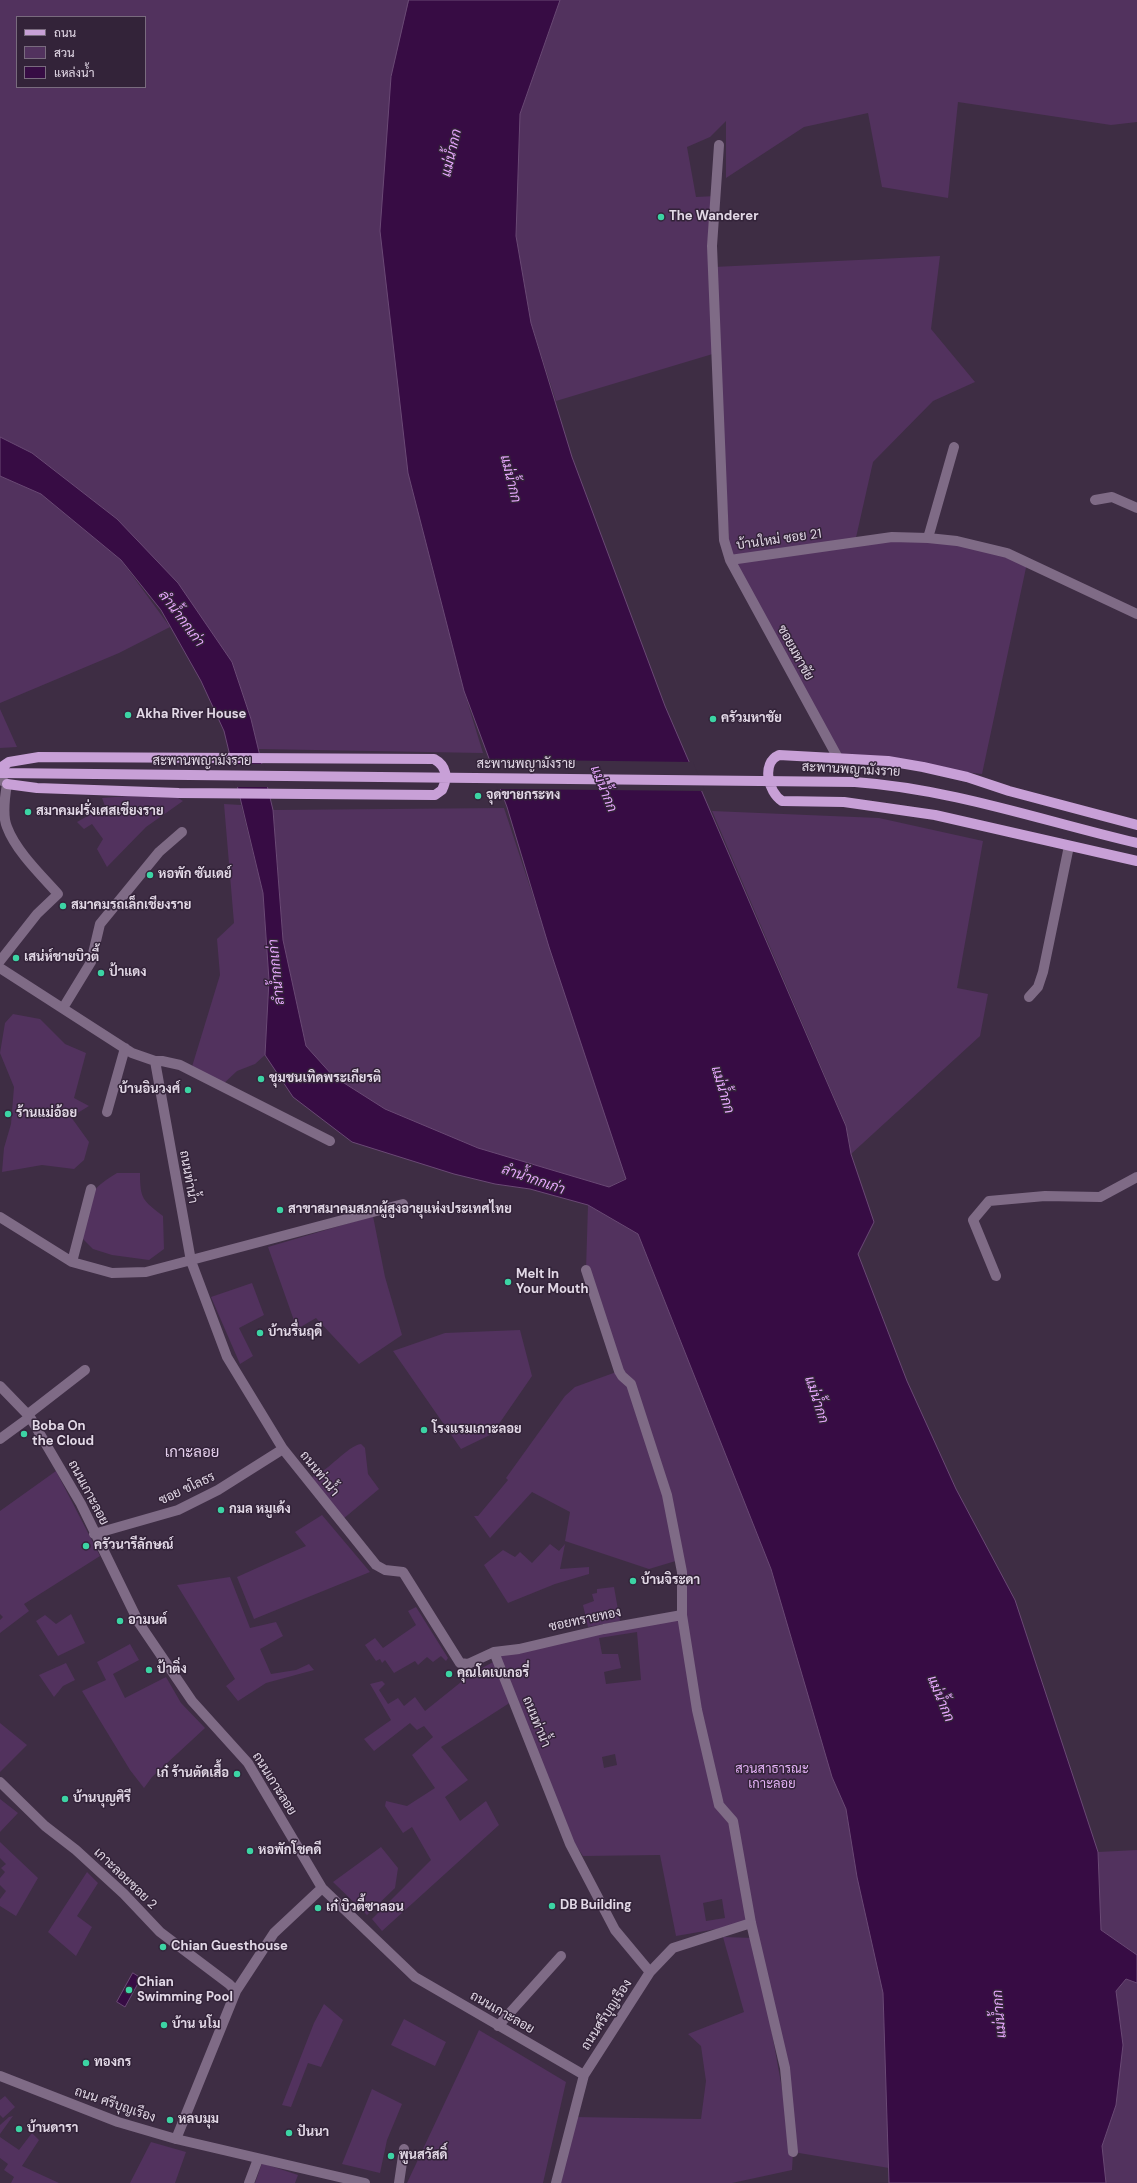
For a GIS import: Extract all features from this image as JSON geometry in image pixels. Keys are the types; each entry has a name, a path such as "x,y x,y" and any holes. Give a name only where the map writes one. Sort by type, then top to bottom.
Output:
{"main road":[{"path":"1137,825 938,771 888,761 779,755 773,758 769,764 770,788 775,797 782,801 844,802 874,805 935,815 1137,862"},
{"path":"0,768 9,762 39,758 434,759 443,765 446,776 442,790 435,795 278,794 37,788 3,781"},
{"name":"สะพานพญามังราย","path":"0,773 855,782 888,784 942,793 1137,844"}],"street":[{"name":"บ้านใหม่ ซอย 21","path":"719,146 712,246 724,540 730,560 892,537 928,538 957,542 1007,553 1137,614"},
{"path":"928,538 954,448"},
{"path":"1095,500 1112,497 1137,508"},
{"name":"ซอยมหาชัย","path":"730,560 838,758"},
{"path":"0,961 37,914 58,894 27,859 6,826 3,781"},
{"path":"63,1008 91,962 100,924 159,852 182,832"},
{"path":"1029,997 1038,987 1043,972 1069,846"},
{"path":"0,968 144,1059 180,1065 330,1141"},
{"path":"107,1112 125,1048"},
{"name":"ถนนท่าน้ำ","path":"155,1061 191,1260 227,1357 283,1449 376,1565 385,1570 403,1572 460,1663 468,1664 494,1652 570,1844 615,1930 650,1972"},
{"path":"996,1276 974,1220 989,1201 1045,1196 1100,1197 1137,1177"},
{"path":"72,1262 91,1189"},
{"path":"0,1216 72,1262 112,1273 146,1272 403,1204"},
{"path":"586,1270 620,1371 622,1376 631,1384 667,1495 682,1572 682,1614 698,1717 718,1805 733,1821 751,1923 785,2068 793,2152"},
{"path":"0,1439 85,1370"},
{"name":"ถนนเกาะลอย","path":"0,1386 28,1416 82,1504 94,1534 139,1624 192,1701 248,1764 322,1888 414,1977 584,2075"},
{"name":"ซอย ชโลธร","path":"94,1534 178,1510 218,1490 283,1449"},
{"name":"ซอยทรายทอง","path":"494,1652 519,1649 604,1629 682,1614"},
{"name":"เกาะลอยซอย 2","path":"1,1787 45,1826 76,1850 160,1932 229,1984 236,1991"},
{"path":"176,2139 236,1991 274,1933 322,1888"},
{"name":"ถนนศรีบุญเรือง","path":"556,2183 584,2075 650,1972 673,1948 751,1923"},
{"path":"498,2026 561,1956"},
{"name":"ถนน ศรีบุญเรือง","path":"0,2076 118,2122 176,2139 365,2183"},
{"path":"399,2183 404,2149"},
{"path":"249,2183 258,2159"}],"green space":[{"path":"0,0 409,0 391,77 408,473 464,691 483,753 258,749 251,719 232,662 117,519 32,453 0,437"},
{"path":"560,0 1137,0 1137,122 1111,125 958,102 948,198 882,187 868,113 804,127 726,178 726,121 710,137 687,147 696,197 716,196 716,353 556,401 531,323 516,236 520,114"},
{"path":"940,256 931,329 975,382 933,401 873,462 855,542 892,537 957,541 1027,563 982,774 838,758 730,560 714,267"},
{"path":"0,476 41,494 121,560 170,627 119,653 0,703"},
{"path":"0,709 17,747 0,748"},
{"path":"128,796 178,798 183,801 146,827 107,867 97,849 103,839 92,824 84,829 77,822 105,806 102,798"},
{"path":"224,804 241,805 263,893 269,980 265,1055 255,1064 237,1071 221,1086 191,1070 220,975 217,939 234,923"},
{"path":"504,808 626,1178 609,1187 478,1148 385,1109 333,1076 306,1046 283,940 273,810"},
{"path":"712,811 879,818 983,841 957,988 988,994 980,1036 851,1154 846,1125"},
{"path":"13,1014 40,1019 65,1044 86,1053 74,1098 89,1106 71,1117 89,1142 84,1160 74,1169 42,1165 2,1172 4,1148 11,1124 14,1087 0,1053 5,1023"},
{"path":"117,1173 140,1173 141,1189 144,1199 163,1216 164,1249 149,1260 112,1255 93,1249 79,1235 83,1214 93,1192 106,1180"},
{"name":"สวนสาธารณะ เกาะลอย","path":"588,1205 638,1234 771,1569 832,1777 846,1809 857,1877 883,1993 889,2168 793,2152 792,2170 732,2183 555,2183 573,2117 701,2119 706,2081 701,2046 688,2034 744,2012 723,1937 754,1938 751,1923 676,1936 660,1855 583,1856 563,1826 494,1652 682,1615 679,1560 649,1569 565,1541 570,1512 532,1492 490,1538 474,1516 478,1516 508,1480 506,1478 565,1396 575,1387 619,1371 586,1270","holes":["637,1632 641,1680 606,1684 604,1672 621,1668 618,1654 602,1654 599,1638","615,1754 617,1765 604,1768 602,1757","722,1899 725,1918 706,1921 703,1903","757,1950 785,2068 792,2144"]},
{"path":"373,1216 385,1277 402,1335 359,1364 316,1318 297,1329 268,1247"},
{"path":"252,1283 264,1315 239,1328 253,1356 240,1364 211,1297"},
{"path":"520,1330 532,1376 492,1434 461,1449 393,1351 445,1333"},
{"path":"361,1444 365,1448 368,1474 379,1489 343,1519 315,1486 312,1477 319,1474 350,1449"},
{"path":"56,1471 100,1556 24,1604 29,1611 0,1633 0,1620 3,1617 0,1614 0,1511"},
{"path":"322,1515 370,1572 254,1619 237,1577 306,1546 295,1532"},
{"path":"550,1544 559,1551 565,1544 560,1569 589,1567 589,1574 555,1584 508,1603 484,1565 503,1550 515,1557 520,1552 532,1563"},
{"path":"230,1577 250,1628 276,1622 283,1636 260,1649 271,1674 296,1670 309,1664 314,1670 266,1683 238,1701 226,1686 235,1679 177,1585"},
{"path":"614,1587 620,1621 588,1627 583,1605 594,1601 592,1594 597,1593 597,1589"},
{"path":"416,1607 448,1658 446,1661 441,1656 433,1662 427,1657 418,1665 415,1661 394,1673 385,1660 382,1663 380,1659 376,1661 365,1645 375,1638 383,1648 416,1625 408,1611"},
{"path":"71,1614 85,1643 58,1656 36,1621 45,1615 56,1624"},
{"path":"130,1644 139,1660 113,1674 125,1698 166,1677 181,1703 205,1728 152,1777 144,1788 130,1770 82,1691 106,1680 97,1662"},
{"path":"495,1661 511,1702 441,1747 468,1780 445,1797 460,1821 486,1801 499,1825 382,1931 372,1919 431,1860 412,1827 403,1833 385,1806 386,1801 407,1806 435,1788 412,1755 433,1737 424,1726 417,1730 410,1723 374,1751 364,1739 391,1720 370,1684 382,1681 385,1684 379,1690 388,1704 398,1698 404,1706 415,1697 425,1711 471,1674"},
{"path":"66,1663 75,1680 63,1686 54,1697 39,1675"},
{"path":"0,1723 27,1745 0,1772"},
{"path":"0,1799 18,1813 0,1832"},
{"path":"0,1842 38,1878 16,1916 0,1906 0,1899 6,1891 0,1885 0,1878 5,1872 1,1868 6,1864 0,1858"},
{"path":"381,1847 398,1868 395,1888 367,1915 333,1882"},
{"path":"1137,1850 1137,1955 1101,1930 1098,1852"},
{"path":"87,1872 98,1883 77,1916 92,1927 76,1956 48,1932"},
{"path":"1126,1979 1137,1983 1137,2183 1106,2183 1102,2146 1116,2105 1123,2045 1116,1991"},
{"path":"324,2004 343,2020 321,2067 308,2063 291,2107 282,2105 314,2023"},
{"path":"404,2019 446,2042 435,2066 391,2045"},
{"path":"479,2030 566,2082 543,2183 407,2183"},
{"path":"372,2089 402,2104 387,2140 380,2173 342,2164"},
{"path":"5,2096 15,2107 3,2118 0,2115 0,2100"},
{"path":"13,2116 0,2134 0,2125 9,2117"},
{"path":"32,2133 39,2140 22,2166 59,2183 11,2183 14,2177 4,2170 8,2164 0,2158 0,2137 19,2150"},
{"path":"151,2142 186,2152 175,2183 130,2183"},
{"path":"262,2163 298,2175 295,2183 255,2183"}],"water":[{"path":"409,0 560,0 520,114 516,236 531,323 572,457 665,706 846,1126 851,1154 874,1222 858,1254 907,1381 956,1489 1015,1600 1098,1852 1101,1930 1137,1955 1137,1983 1126,1979 1116,1991 1123,2045 1116,2105 1102,2146 1106,2183 889,2183 883,1993 857,1877 846,1809 832,1777 771,1569 638,1234 588,1205 530,1189 495,1184 454,1174 352,1142 293,1097 265,1055 269,980 263,893 224,731 201,681 161,610 121,560 41,494 0,476 0,437 32,453 117,519 178,583 232,662 251,719 273,810 283,940 306,1046 333,1076 385,1109 478,1148 609,1187 626,1179 549,947 507,807 464,691 408,473 380,231 391,77"},
{"name":"Chian Swimming Pool","path":"133,1973 141,1978 125,2007 117,2002"}],"pier":[{"path":"536,760 693,762 705,791 498,789 488,762"},
{"path":"230,764 264,764 269,787 235,787"}],"place":[{"name":"The Wanderer","path":"661,217"},
{"name":"Akha River House","path":"128,715"},
{"name":"ครัวมหาชัย","path":"713,719"},
{"name":"จุดขายกระทง","path":"478,796"},
{"name":"สมาคมฝรั่งเศสเชียงราย","path":"28,812"},
{"name":"หอพัก ซันเดย์","path":"150,875"},
{"name":"สมาคมรถเล็กเชียงราย","path":"63,906"},
{"name":"เสน่ห์ชายบิวตี้","path":"16,958"},
{"name":"ป้าแดง","path":"101,973"},
{"name":"ชุมชนเทิดพระเกียรติ","path":"261,1079"},
{"name":"บ้านอินวงศ์","path":"188,1090"},
{"name":"ร้านแม่อ้อย","path":"8,1114"},
{"name":"สาขาสมาคมสภาผู้สูงอายุแห่งประเทศไทย","path":"280,1210"},
{"name":"Melt In Your Mouth","path":"508,1282"},
{"name":"บ้านรื่นฤดี","path":"260,1333"},
{"name":"โรงแรมเกาะลอย","path":"424,1430"},
{"name":"Boba On the Cloud","path":"24,1434"},
{"name":"กมล หมูเด้ง","path":"221,1510"},
{"name":"ครัวนารีลักษณ์","path":"86,1546"},
{"name":"บ้านจิระดา","path":"633,1581"},
{"name":"อามนต์","path":"120,1621"},
{"name":"ป้าติ่ง","path":"149,1670"},
{"name":"คุณโตเบเกอรี่","path":"449,1674"},
{"name":"เก๋ ร้านตัดเสื้อ","path":"237,1774"},
{"name":"บ้านบุญศิรี","path":"65,1799"},
{"name":"หอพักโชคดี","path":"250,1851"},
{"name":"DB Building","path":"552,1906"},
{"name":"เก๋ บิวตี้ซาลอน","path":"318,1908"},
{"name":"Chian Guesthouse","path":"163,1947"},
{"name":"Chian Swimming Pool","path":"129,1990"},
{"name":"บ้าน นโม","path":"164,2025"},
{"name":"ทองกร","path":"86,2063"},
{"name":"หลบมุม","path":"170,2120"},
{"name":"บ้านดารา","path":"19,2129"},
{"name":"ปันนา","path":"289,2133"},
{"name":"พูนสวัสดิ์","path":"391,2156"}],"district":[{"name":"เกาะลอย","path":"192,1453"}],"water label":[{"name":"แม่น้ำกก","path":"452,153"},
{"name":"แม่น้ำกก","path":"510,479"},
{"name":"ลำน้ำกกเก่า","path":"181,619"},
{"name":"แม่น้ำกก","path":"603,789"},
{"name":"ลำน้ำกกเก่า","path":"277,972"},
{"name":"แม่น้ำกก","path":"722,1090"},
{"name":"ลำน้ำกกเก่า","path":"533,1180"},
{"name":"แม่น้ำกก","path":"816,1400"},
{"name":"แม่น้ำกก","path":"940,1699"},
{"name":"แม่น้ำกก","path":"1000,2014"}]}
